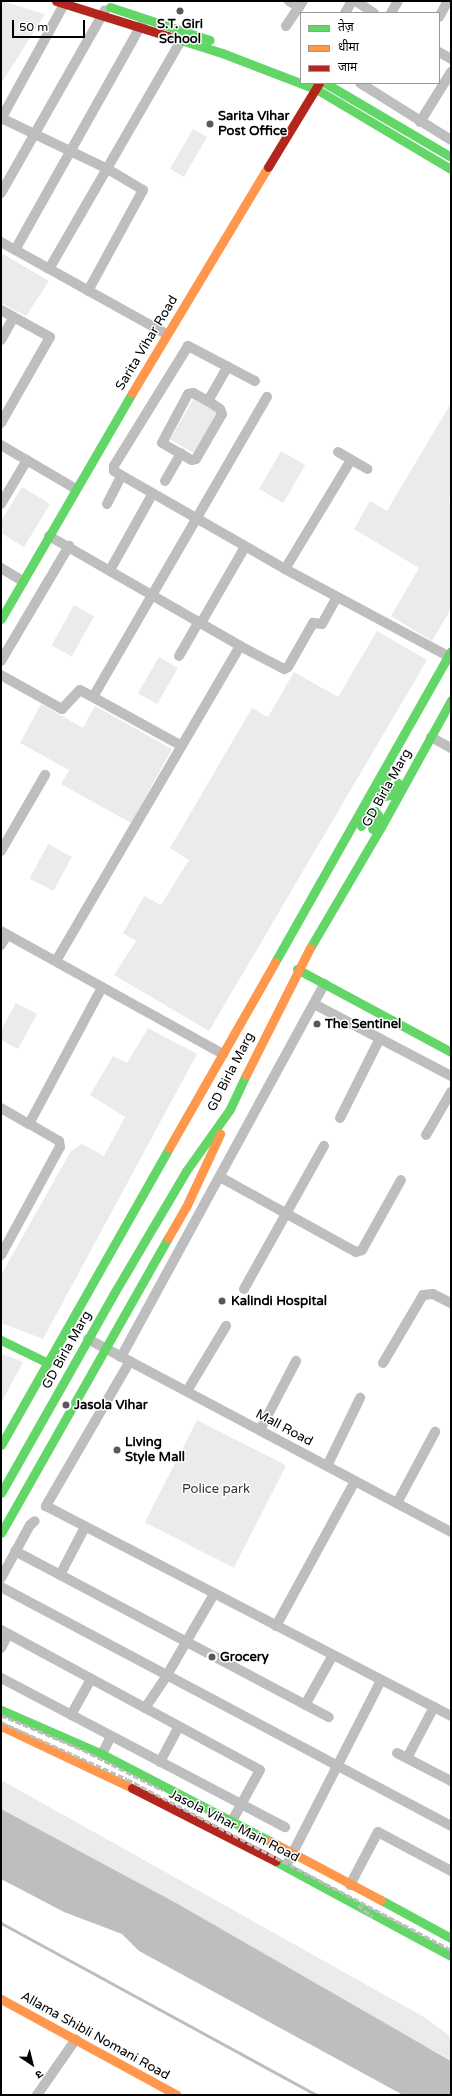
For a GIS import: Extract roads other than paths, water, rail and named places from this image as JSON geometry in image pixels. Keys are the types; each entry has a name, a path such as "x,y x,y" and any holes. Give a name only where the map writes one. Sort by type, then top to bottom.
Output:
{"street":[{"path":"90,1 140,28 300,80"},
{"path":"286,26 301,4 289,1"},
{"path":"346,12 352,1"},
{"path":"356,1 372,12"},
{"path":"392,12 398,1"},
{"path":"440,15 448,1"},
{"path":"88,290 143,190 106,168 1,118 63,2 145,18 186,31 300,74"},
{"path":"1,193 36,134 105,10"},
{"path":"15,250 145,18"},
{"path":"49,269 186,31"},
{"path":"440,53 451,59"},
{"path":"420,122 451,72"},
{"path":"327,84 451,157"},
{"path":"362,84 451,140"},
{"path":"317,86 451,169"},
{"name":"Sarita Vihar Road","path":"1,619 166,334 317,86"},
{"path":"1,242 166,334"},
{"path":"1,310 50,336 1,422"},
{"path":"1,340 14,317"},
{"path":"255,381 190,345 187,347 114,466 114,471 121,477 152,495 284,569 450,654"},
{"path":"208,401 228,366"},
{"path":"193,393 208,401 220,409 221,416 196,459 192,460 162,443 162,439 188,394 193,393"},
{"path":"93,697 195,518 267,397"},
{"path":"1,445 76,489"},
{"path":"338,452 368,469"},
{"path":"165,481 180,453"},
{"path":"1,504 27,460"},
{"path":"284,569 351,460"},
{"path":"106,504 121,477"},
{"path":"110,570 152,495"},
{"path":"49,536 281,668 286,668 313,623 322,624 337,597"},
{"path":"1,660 68,546"},
{"path":"179,656 245,547"},
{"path":"1,568 23,581"},
{"path":"56,961 240,646"},
{"name":"GD Birla Marg","path":"1,1445 46,1362 450,654"},
{"path":"1,675 62,709 76,692 80,690 182,746"},
{"name":"GD Birla Marg","path":"1,1493 88,1339 186,1171 230,1109 297,969 360,863 451,700"},
{"path":"431,737 451,748"},
{"path":"400,742 398,756 380,790 384,796 391,795 413,760 422,754"},
{"path":"1,851 45,775"},
{"path":"331,864 348,850 369,812 375,811 378,818 360,852 360,863"},
{"path":"1,945 4,933 223,1054"},
{"path":"297,969 451,1052"},
{"path":"324,984 46,1506 451,1716"},
{"path":"29,1124 102,987"},
{"path":"314,1004 451,1076"},
{"path":"340,1118 380,1038"},
{"path":"426,1135 451,1092"},
{"path":"1,1108 59,1141 60,1147 1,1255"},
{"path":"1,1533 200,1182 230,1109"},
{"path":"244,1289 324,1146"},
{"path":"220,1177 287,1212 352,1251 360,1252 401,1180"},
{"path":"384,1363 423,1295 433,1294 451,1303"},
{"path":"187,1392 226,1326"},
{"name":"Mall Road","path":"88,1339 451,1532"},
{"path":"1,1340 46,1362"},
{"path":"260,1430 296,1361"},
{"path":"327,1466 360,1398"},
{"path":"397,1503 435,1432"},
{"path":"276,1626 355,1480"},
{"path":"1,1578 30,1525 35,1521"},
{"path":"60,1575 85,1527"},
{"path":"15,1551 329,1717"},
{"path":"1,1587 451,1826"},
{"path":"145,1708 167,1675 214,1594"},
{"path":"1,1648 5,1632 260,1770 232,1821"},
{"path":"305,1705 333,1656"},
{"path":"1,1678 285,1827"},
{"path":"71,1715 91,1679"},
{"path":"286,1866 381,1680"},
{"path":"407,1758 434,1707"},
{"name":"Jasola Vihar Main Road","path":"1,1710 102,1754 232,1821 451,1938"},
{"name":"Jasola Vihar Main Road","path":"1,1726 95,1769 286,1866 451,1956"},
{"path":"160,1762 179,1727"},
{"path":"102,1754 110,1736"},
{"path":"397,1753 451,1781"},
{"path":"350,1885 378,1832 451,1871"},
{"name":"Allama Shibli Nomani Road","path":"1,1999 176,2095"},
{"path":"38,2095 76,2039"}],"waterway":[{"path":"1,1923 316,2095"}],"railway":[{"path":"1,1715 83,1750 162,1790"},
{"path":"1,1722 127,1779 451,1950"},
{"path":"358,1905 373,1917"}],"place":[{"name":"S.T. Giri School","path":"180,11"},
{"name":"Sarita Vihar Post Office","path":"210,124"},
{"name":"The Sentinel","path":"317,1024"},
{"name":"Kalindi Hospital","path":"222,1301"},
{"name":"Jasola Vihar","path":"66,1405"},
{"name":"Living Style Mall","path":"117,1450"},
{"name":"Grocery","path":"212,1657"}],"park label":[{"name":"Police park","path":"216,1489"}]}
